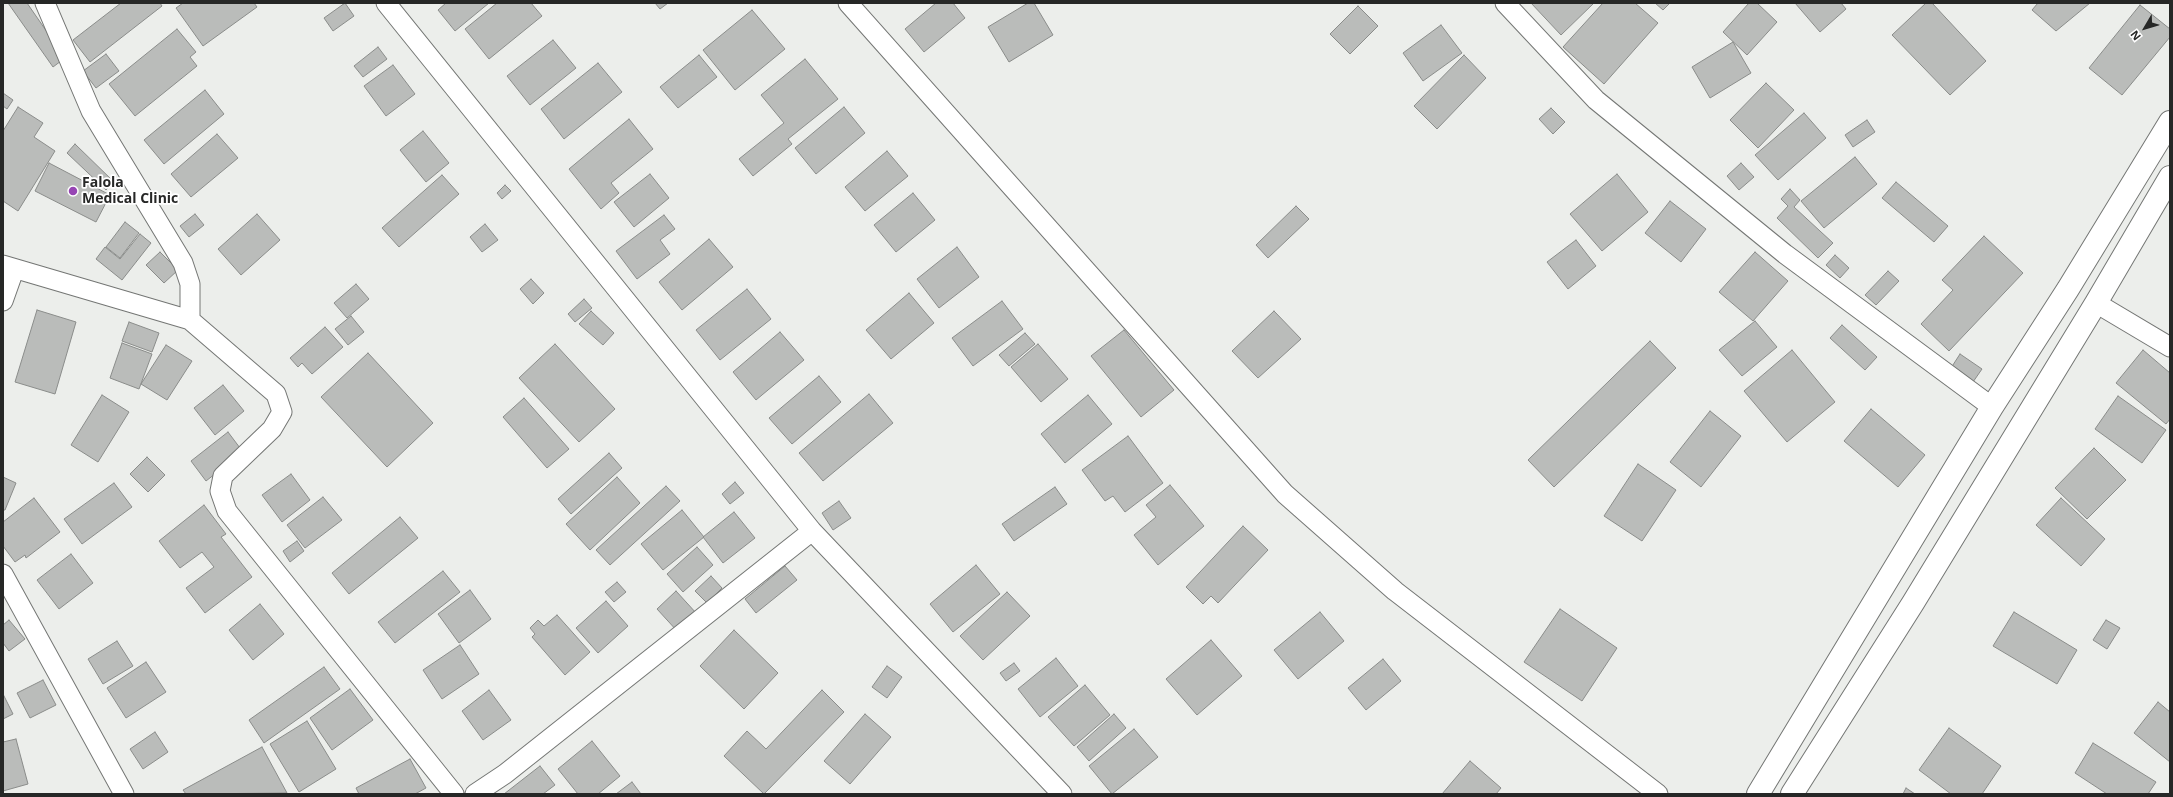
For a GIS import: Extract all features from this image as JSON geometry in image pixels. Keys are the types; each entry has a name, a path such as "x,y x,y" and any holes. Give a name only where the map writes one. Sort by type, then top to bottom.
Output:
{"street":[{"path":"45,3 91,111 183,263 190,284 190,320"},
{"path":"386,3 812,532 1062,794"},
{"path":"848,3 1285,494 1395,591 1658,794"},
{"path":"1505,3 1596,100 1785,254 1992,407"},
{"path":"1758,794 1992,407 2068,290 2170,122"},
{"path":"1792,794 1917,596 2096,303 2170,177"},
{"path":"3,301 8,267 190,320 276,394 282,412 272,429 223,476 220,491 227,511 454,794"},
{"path":"2096,303 2170,347"},
{"path":"474,794 505,774 812,532"},
{"path":"3,574 124,794"}],"building":[{"path":"8,3 27,3 65,58 53,67"},
{"path":"121,3 160,3 162,6 90,62 73,40"},
{"path":"183,3 254,3 257,7 203,46 176,8"},
{"path":"345,3 354,16 333,31 324,18"},
{"path":"446,3 489,3 455,31 438,10"},
{"path":"497,3 531,3 542,16 489,59 465,29"},
{"path":"655,3 668,3 660,9"},
{"path":"936,3 953,3 965,18 924,52 905,29"},
{"path":"1028,3 1034,3 1053,35 1009,62 988,27"},
{"path":"1531,3 1594,3 1561,35"},
{"path":"1603,3 1635,3 1658,23 1604,84 1563,47"},
{"path":"1655,3 1670,3 1663,10"},
{"path":"1749,3 1757,3 1777,22 1747,55 1723,32"},
{"path":"1795,3 1841,3 1846,9 1820,32"},
{"path":"1926,3 1932,3 1986,61 1950,95 1892,35"},
{"path":"2038,3 2090,3 2056,31 2032,10"},
{"path":"2140,5 2170,29 2170,37 2122,95 2089,68"},
{"path":"1358,6 1378,26 1350,54 1330,34"},
{"path":"752,10 785,49 735,90 703,50"},
{"path":"1441,25 1462,53 1423,81 1403,53"},
{"path":"177,29 196,52 190,57 197,66 135,116 109,84"},
{"path":"553,40 576,68 530,105 507,76"},
{"path":"1733,42 1751,73 1710,98 1692,67"},
{"path":"378,47 387,59 363,77 354,66"},
{"path":"106,54 119,71 96,88 83,71"},
{"path":"699,55 717,77 678,108 660,87"},
{"path":"1464,55 1486,78 1437,129 1414,106"},
{"path":"805,59 838,99 788,139 792,144 753,176 739,159 784,123 761,95"},
{"path":"598,63 622,92 564,139 541,109"},
{"path":"393,65 415,94 386,116 364,86"},
{"path":"1766,83 1794,110 1758,148 1730,120"},
{"path":"205,90 224,114 164,164 144,140"},
{"path":"3,93 13,100 7,109 3,106"},
{"path":"18,107 43,123 34,137 55,151 18,211 3,201 3,131"},
{"path":"844,107 865,133 816,174 795,148"},
{"path":"1551,108 1565,122 1553,134 1539,119"},
{"path":"1804,113 1826,138 1778,180 1755,155"},
{"path":"629,119 653,149 611,183 619,193 601,209 569,169"},
{"path":"1867,120 1875,132 1853,147 1845,135"},
{"path":"423,131 449,163 426,182 400,150"},
{"path":"217,134 238,158 191,197 171,174"},
{"path":"75,144 114,182 106,190 67,153"},
{"path":"887,151 908,176 865,211 845,187"},
{"path":"1855,157 1877,184 1824,228 1801,201"},
{"path":"49,163 110,195 96,222 35,191"},
{"path":"1741,163 1754,177 1739,190 1727,176"},
{"path":"650,174 669,198 634,227 614,202"},
{"path":"1617,174 1648,212 1602,251 1570,214"},
{"path":"442,175 459,194 399,247 382,228"},
{"path":"1896,182 1948,226 1934,242 1882,198"},
{"path":"505,185 511,191 502,199 497,193"},
{"path":"1790,189 1800,200 1794,207 1833,243 1818,258 1777,218 1788,206 1781,199"},
{"path":"913,193 935,220 896,252 874,225"},
{"path":"1670,201 1706,229 1681,262 1645,233"},
{"path":"1296,206 1309,219 1268,258 1256,245"},
{"path":"195,214 204,225 189,237 180,226"},
{"path":"257,214 280,240 241,275 218,249"},
{"path":"664,215 675,229 660,240 670,254 637,279 616,251"},
{"path":"125,222 139,233 120,258 106,247"},
{"path":"485,224 498,240 482,252 470,237"},
{"path":"140,234 151,243 122,280 96,259 105,247 120,259"},
{"path":"1984,236 2023,273 1949,351 1921,324 1953,290 1942,280"},
{"path":"709,239 733,267 682,310 659,282"},
{"path":"1576,240 1596,266 1568,289 1547,262"},
{"path":"957,247 979,277 939,308 917,279"},
{"path":"160,252 178,270 164,283 146,265"},
{"path":"1755,252 1788,281 1753,321 1719,292"},
{"path":"1835,255 1849,268 1840,278 1826,265"},
{"path":"1888,271 1899,281 1876,305 1865,295"},
{"path":"531,279 544,293 533,304 520,289"},
{"path":"356,284 369,299 347,318 334,303"},
{"path":"747,289 771,319 720,360 696,330"},
{"path":"909,293 934,323 891,359 866,330"},
{"path":"584,299 592,308 575,322 568,314"},
{"path":"1002,301 1023,329 973,366 952,338"},
{"path":"37,310 76,322 55,394 15,382"},
{"path":"591,311 614,333 603,345 579,324"},
{"path":"1274,311 1301,339 1258,378 1232,351"},
{"path":"351,316 364,332 348,345 335,329"},
{"path":"1755,321 1777,347 1742,376 1719,350"},
{"path":"129,322 159,333 152,352 122,341"},
{"path":"1842,325 1877,357 1865,370 1830,338"},
{"path":"325,327 343,347 312,374 302,363 298,367 290,358"},
{"path":"1124,330 1174,390 1141,417 1091,356"},
{"path":"780,332 804,360 756,400 733,372"},
{"path":"1025,333 1035,344 1009,366 999,355"},
{"path":"1650,341 1676,368 1554,487 1528,460"},
{"path":"122,343 152,354 139,389 110,378"},
{"path":"555,344 615,409 579,442 519,378"},
{"path":"1038,344 1068,379 1041,402 1011,367"},
{"path":"166,345 192,361 167,400 141,384"},
{"path":"1792,350 1835,402 1787,442 1744,391"},
{"path":"2143,350 2170,373 2170,419 2166,424 2116,383"},
{"path":"368,353 433,423 387,467 321,397"},
{"path":"1960,354 1982,369 1973,382 1951,368"},
{"path":"819,376 841,402 792,444 769,418"},
{"path":"223,385 244,411 215,435 194,408"},
{"path":"869,394 893,423 823,481 799,453"},
{"path":"102,395 129,412 98,462 71,445"},
{"path":"1088,395 1112,424 1065,463 1041,434"},
{"path":"2118,396 2166,430 2142,463 2095,429"},
{"path":"524,398 569,449 547,468 503,417"},
{"path":"1871,409 1925,455 1898,487 1844,441"},
{"path":"1710,411 1741,436 1701,487 1670,462"},
{"path":"228,432 243,452 206,481 191,461"},
{"path":"1128,436 1163,483 1125,512 1113,496 1105,501 1082,470"},
{"path":"2094,448 2126,480 2087,519 2055,488"},
{"path":"609,453 622,468 571,514 558,499"},
{"path":"147,457 165,475 148,492 130,474"},
{"path":"1638,464 1676,490 1642,541 1604,516"},
{"path":"291,474 310,500 282,522 262,495"},
{"path":"3,477 16,483 5,510 3,510"},
{"path":"617,477 640,503 590,550 566,524"},
{"path":"735,482 744,493 730,504 722,494"},
{"path":"114,483 132,507 82,544 64,519"},
{"path":"1170,485 1204,526 1158,565 1134,535 1156,517 1146,505"},
{"path":"666,486 680,501 610,565 596,550"},
{"path":"1055,487 1067,504 1014,541 1002,524"},
{"path":"323,497 342,520 305,548 287,525"},
{"path":"34,498 60,532 26,558 25,555 15,562 3,546 3,522"},
{"path":"2061,498 2105,539 2081,566 2036,525"},
{"path":"839,501 851,518 833,530 822,513"},
{"path":"204,505 226,534 221,537 252,577 205,613 186,588 214,567 202,552 180,568 159,541"},
{"path":"682,510 704,537 663,570 641,544"},
{"path":"734,512 755,538 723,563 703,537"},
{"path":"400,517 418,538 349,594 332,573"},
{"path":"1243,526 1268,550 1218,603 1211,596 1203,604 1186,587"},
{"path":"297,541 304,551 290,562 283,551"},
{"path":"697,547 713,565 683,592 667,574"},
{"path":"71,554 93,583 59,609 37,580"},
{"path":"976,565 1000,594 953,632 930,604"},
{"path":"785,566 797,580 756,613 745,599"},
{"path":"443,571 460,592 395,643 378,622"},
{"path":"711,576 722,588 707,603 695,591"},
{"path":"617,582 626,592 614,602 605,592"},
{"path":"470,590 491,619 459,643 438,614"},
{"path":"676,591 697,614 678,632 657,609"},
{"path":"1007,592 1030,616 983,660 960,636"},
{"path":"606,601 628,626 598,653 576,628"},
{"path":"260,604 284,634 253,660 229,630"},
{"path":"1560,609 1617,648 1582,701 1524,662"},
{"path":"1320,612 1344,641 1298,679 1274,650"},
{"path":"2014,612 2077,650 2057,684 1993,646"},
{"path":"557,615 590,652 565,675 532,637 535,634 530,628 538,620 544,626"},
{"path":"9,620 25,639 9,651 3,643 3,625"},
{"path":"2106,620 2120,628 2107,649 2093,640"},
{"path":"734,630 778,673 744,709 700,666"},
{"path":"1211,640 1242,676 1197,715 1166,679"},
{"path":"117,641 133,666 103,684 88,659"},
{"path":"460,645 479,674 442,699 423,670"},
{"path":"1056,658 1078,686 1040,717 1018,689"},
{"path":"1383,659 1401,681 1366,710 1348,688"},
{"path":"146,662 166,692 126,718 107,688"},
{"path":"1014,663 1020,671 1006,681 1000,673"},
{"path":"887,666 902,677 887,698 872,687"},
{"path":"324,667 340,689 264,743 249,720"},
{"path":"43,680 56,705 30,718 17,693"},
{"path":"1085,685 1110,715 1074,746 1048,717"},
{"path":"350,689 373,720 332,750 310,718"},
{"path":"489,690 511,720 483,740 462,711"},
{"path":"822,690 844,712 764,794 724,756 747,731 766,749"},
{"path":"3,694 13,714 3,719"},
{"path":"2158,702 2170,712 2170,762 2134,733"},
{"path":"865,714 891,737 850,784 824,761"},
{"path":"1114,714 1126,728 1089,761 1077,747"},
{"path":"307,721 336,769 299,792 270,744"},
{"path":"1949,728 2001,766 1982,794 1951,794 1919,770"},
{"path":"1134,729 1158,757 1112,794 1089,766"},
{"path":"155,732 168,752 143,769 130,749"},
{"path":"16,739 28,784 3,791 3,742"},
{"path":"592,741 620,776 598,794 578,794 558,769"},
{"path":"2093,743 2156,782 2148,794 2107,794 2075,773"},
{"path":"262,747 287,793 186,794 183,790"},
{"path":"410,759 426,788 415,794 359,794 356,788"},
{"path":"1470,761 1501,788 1496,794 1442,794"},
{"path":"540,766 555,785 543,794 504,794"},
{"path":"632,782 641,794 616,794"},
{"path":"1906,788 1915,794 1903,794"}],"place":[{"name":"Falola Medical Clinic","path":"73,191"}]}
